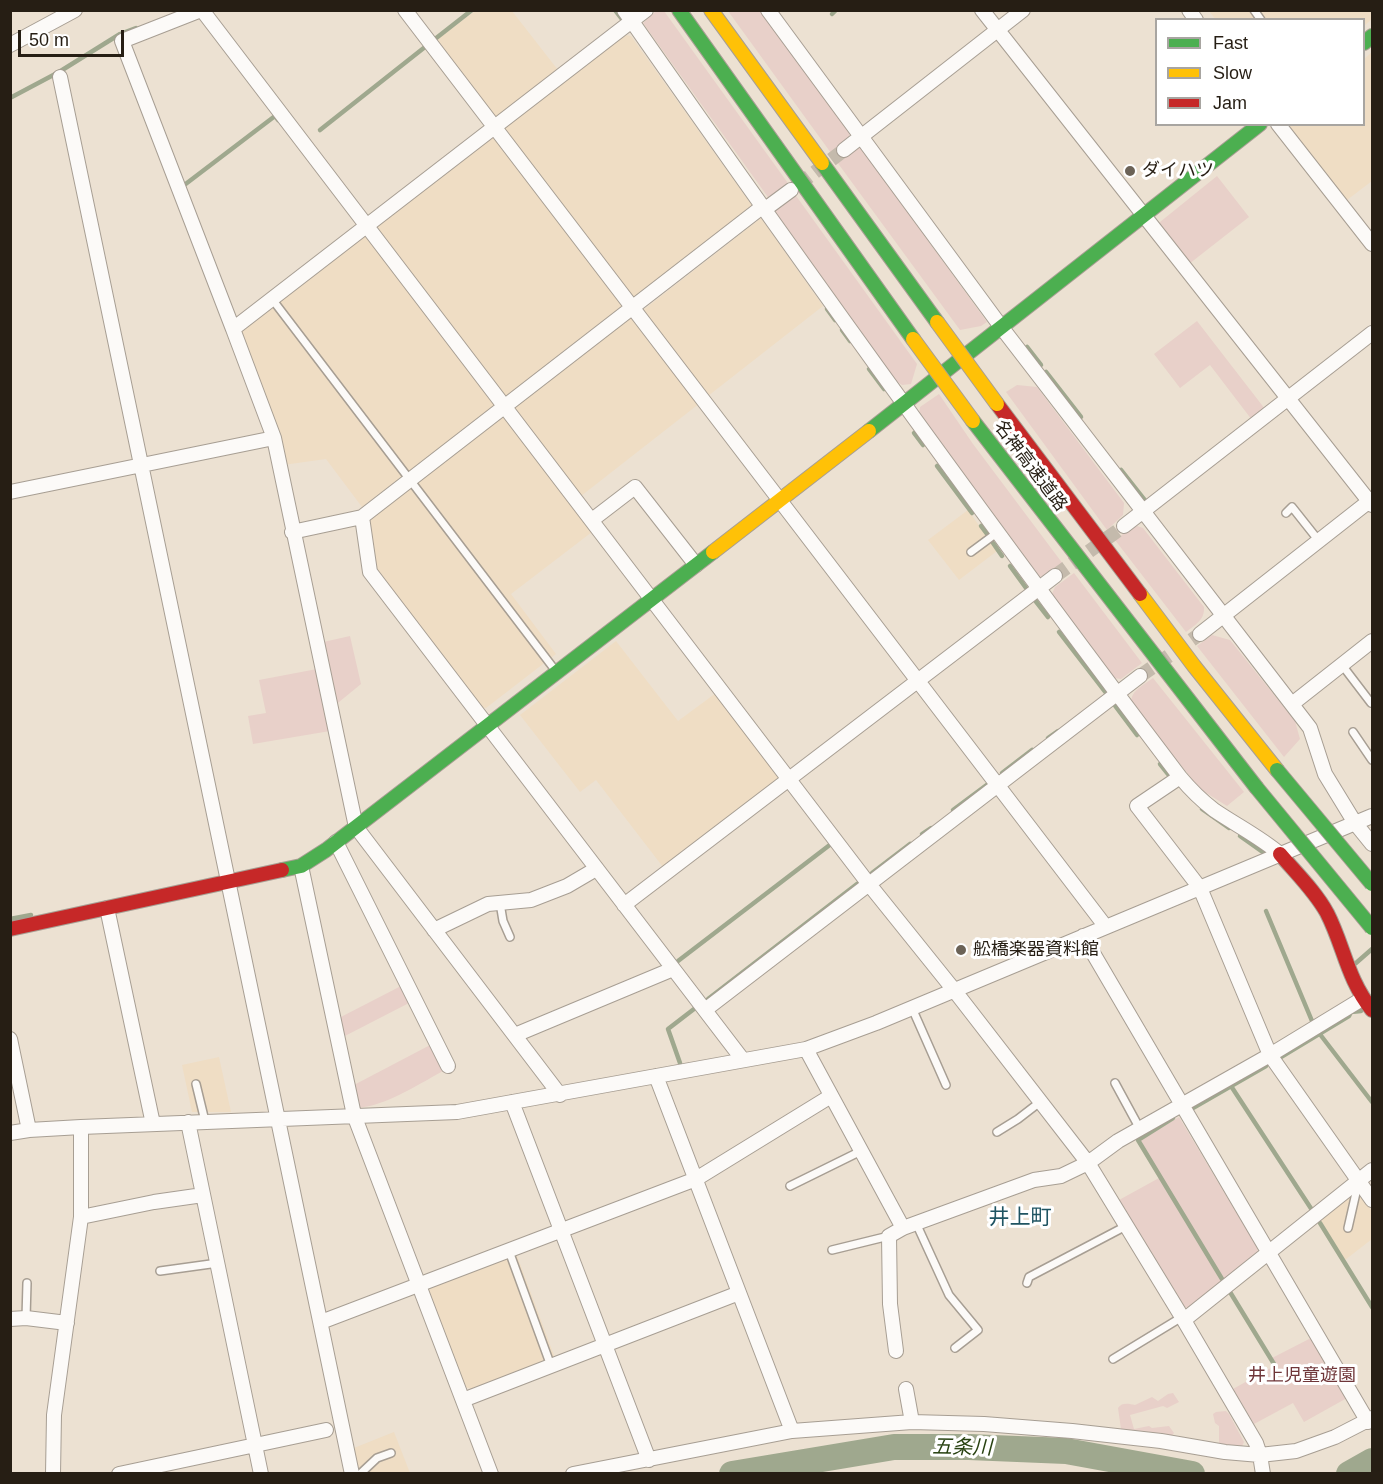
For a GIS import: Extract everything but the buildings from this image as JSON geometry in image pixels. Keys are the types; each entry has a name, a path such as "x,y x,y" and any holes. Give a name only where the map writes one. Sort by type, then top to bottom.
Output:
{"main road":[{"name":"名神高速道路","path":"679,10 973,421 1256,787 1372,928"},
{"name":"名神高速道路","path":"711,10 997,404 1194,666 1372,885"},
{"path":"10,928 230,883 301,866 356,827 905,404 1257,126"},
{"path":"1280,854 1309,887 1330,920 1349,975 1362,999 1372,1010"}],"street":[{"path":"10,45 75,10"},
{"path":"560,1095 356,827 274,438 122,40 202,10 868,883 1088,1163 1256,1443 1262,1465"},
{"path":"405,10 1106,927"},
{"path":"233,329 495,129 628,16 646,10"},
{"path":"768,10 1002,328 1310,728 1325,774 1355,823 1372,844"},
{"path":"982,10 1143,217 1372,502 1200,634"},
{"path":"844,150 1023,10"},
{"path":"628,16 763,209 1038,588 1180,777 1214,810 1280,854"},
{"path":"60,77 352,1473"},
{"path":"1280,126 1372,244"},
{"path":"292,531 362,517 632,308 791,190"},
{"path":"1124,526 1372,333"},
{"path":"10,492 274,438"},
{"path":"592,520 635,487 696,565"},
{"path":"362,517 370,572 743,1060"},
{"path":"624,905 1055,576"},
{"path":"1292,704 1372,641"},
{"path":"705,1010 1140,676"},
{"path":"1180,777 1137,806 1200,888 1270,1055 1372,1200"},
{"path":"10,1133 29,1130 205,1121 457,1112 806,1049 1372,816"},
{"path":"336,842 448,1066"},
{"path":"301,866 354,1115 491,1473"},
{"path":"434,930 488,904 531,900 567,886 596,869"},
{"path":"107,908 153,1124"},
{"path":"573,1473 792,1431 912,1422 984,1424 1161,1441 1225,1452 1262,1465 1370,1420 1083,936"},
{"path":"515,1035 673,969"},
{"path":"896,1351 890,1304 889,1236 909,1226 1034,1180 1061,1176 1088,1163 1118,1141 1270,1055 1362,999"},
{"path":"10,1039 17,1101 29,1130"},
{"path":"806,1049 861,1151 909,1226"},
{"path":"656,1076 792,1431"},
{"path":"321,1322 696,1179 831,1096"},
{"path":"512,1102 649,1460"},
{"path":"189,1122 261,1473"},
{"path":"53,1473 54,1415 81,1217 81,1127"},
{"path":"1183,1319 1372,1170"},
{"path":"81,1217 154,1202 204,1195"},
{"path":"463,1400 739,1293"},
{"path":"10,1319 26,1318 67,1323"},
{"path":"906,1389 912,1422"},
{"path":"119,1473 326,1430"}],"lane":[{"path":"272,299 557,672"},
{"path":"1286,513 1292,507 1319,541"},
{"path":"971,552 998,532"},
{"path":"1342,665 1371,703"},
{"path":"1353,732 1372,760"},
{"path":"500,903 503,921 510,937"},
{"path":"912,1007 946,1085"},
{"path":"1115,1083 1140,1129"},
{"path":"196,1084 205,1121"},
{"path":"997,1132 1040,1102"},
{"path":"790,1186 861,1151"},
{"path":"1348,1228 1359,1181"},
{"path":"909,1226 949,1295 978,1330 955,1348"},
{"path":"1027,1283 1029,1277 1126,1226"},
{"path":"832,1250 889,1236"},
{"path":"508,1251 551,1365"},
{"path":"160,1271 218,1263"},
{"path":"26,1318 27,1284"},
{"path":"1113,1359 1183,1319"},
{"path":"360,1473 377,1458 391,1453"}],"shaded area":[{"path":"475,11 512,11 558,70 493,119 435,41"},
{"path":"1209,11 1372,11 1372,19 1365,25 1365,18 1214,18"},
{"path":"625,35 631,36 753,207 631,299 502,129"},
{"path":"1372,52 1372,181 1347,200 1289,126 1365,126 1365,58"},
{"path":"492,135 625,309 506,399 374,225"},
{"path":"761,218 823,306 708,396 642,311"},
{"path":"366,232 497,404 362,507 326,459 283,465 238,330"},
{"path":"632,316 700,403 581,496 513,409"},
{"path":"503,416 592,532 511,594 556,654 486,708 479,707 374,570 367,520"},
{"path":"968,510 997,551 959,580 928,540"},
{"path":"616,641 678,721 716,693 779,774 778,778 663,867 596,780 580,792 520,715"},
{"path":"219,1057 231,1112 192,1112 182,1065"},
{"path":"1354,1191 1359,1193 1372,1211 1372,1239 1345,1260 1320,1219"},
{"path":"516,1253 555,1358 471,1389 465,1387 429,1291 432,1284"},
{"path":"394,1432 410,1473 364,1473 358,1469 354,1448"}],"green space":[{"path":"656,11 664,11 790,186 770,200 643,23"},
{"path":"728,11 760,11 850,133 848,139 831,153"},
{"path":"861,148 987,322 981,326 960,330 837,162"},
{"path":"1217,176 1249,217 1189,264 1159,227 1160,222"},
{"path":"794,193 917,364 911,384 902,385 896,381 774,210"},
{"path":"1197,321 1265,409 1252,420 1210,365 1180,388 1154,354"},
{"path":"1017,385 1037,387 1124,503 1123,515 1107,530 1006,392"},
{"path":"939,394 973,444 1063,564 1048,575 1039,577 1034,574 919,414 920,407"},
{"path":"1137,526 1143,528 1204,607 1201,619 1186,632 1115,540"},
{"path":"1074,573 1142,663 1121,679 1114,678 1051,596 1055,587"},
{"path":"1212,635 1230,640 1295,721 1300,739 1284,757 1197,646"},
{"path":"350,636 361,684 333,707 319,643"},
{"path":"317,669 330,731 253,744 248,716 266,713 259,680"},
{"path":"1153,678 1244,792 1227,806 1200,789 1131,703 1136,691"},
{"path":"401,986 409,1003 341,1038 337,1019"},
{"path":"434,1043 447,1069 391,1099 356,1108 352,1086"},
{"path":"1179,1117 1257,1247 1258,1253 1190,1308 1185,1307 1119,1200 1159,1178 1138,1141"},
{"name":"井上児童遊園","path":"1311,1338 1347,1398 1304,1422 1293,1403 1254,1424 1233,1389 1276,1365 1272,1358"},
{"path":"1173,1393 1179,1402 1167,1408 1163,1406 1130,1415 1134,1429 1169,1426 1174,1433 1169,1439 1121,1429 1118,1408 1120,1406 1135,1405 1152,1397 1158,1401"},
{"path":"1226,1411 1244,1442 1238,1448 1219,1444 1219,1426 1215,1423 1213,1414"}],"waterway":[{"path":"435,39 472,10"},
{"path":"615,10 622,19"},
{"path":"832,14 836,10"},
{"path":"10,98 59,72 120,34 136,28"},
{"path":"320,130 425,47"},
{"path":"183,186 275,116 278,120"},
{"path":"827,309 835,320"},
{"path":"842,330 850,341"},
{"path":"1027,347 1041,365"},
{"path":"869,369 884,389"},
{"path":"1046,372 1081,417"},
{"path":"914,433 923,445"},
{"path":"937,466 972,513"},
{"path":"1121,470 1147,503 1149,501"},
{"path":"981,526 987,534"},
{"path":"993,543 1002,556"},
{"path":"1010,566 1026,588"},
{"path":"1034,599 1048,617"},
{"path":"1059,632 1106,693"},
{"path":"1113,703 1137,735"},
{"path":"1048,738 1058,731"},
{"path":"1002,773 1032,750"},
{"path":"1160,764 1168,774"},
{"path":"953,810 988,784"},
{"path":"1202,809 1229,828"},
{"path":"922,834 931,828"},
{"path":"1240,836 1264,853"},
{"path":"678,961 831,844"},
{"path":"872,873 910,844"},
{"path":"708,999 857,884"},
{"path":"1266,911 1312,1021"},
{"path":"10,919 31,915"},
{"path":"1356,963 1372,949"},
{"path":"680,1063 668,1029 694,1009"},
{"path":"1281,1057 1349,1016 1351,1012 1361,1011"},
{"path":"1319,1033 1372,1102"},
{"path":"1193,1108 1266,1066"},
{"path":"1231,1086 1312,1210"},
{"path":"1173,1118 1138,1140 1222,1279"},
{"path":"1320,1223 1372,1307"},
{"path":"1230,1292 1274,1364"},
{"name":"五条川","path":"732,1474 894,1447 1066,1451 1192,1474"},
{"name":"五条川","path":"1349,1474 1372,1461"}],"tunnel":[{"path":"798,185 844,150"},
{"path":"1055,576 1124,526"},
{"path":"1140,676 1200,634"}],"traffic: fast":[{"path":"679,10 913,339"},
{"path":"1365,42 1372,36"},
{"path":"869,431 1257,126"},
{"path":"822,163 937,322"},
{"path":"973,421 1256,787"},
{"path":"282,870 301,866 326,850 713,552"},
{"path":"1277,770 1372,884"},
{"path":"1256,787 1372,928"}],"traffic: slow":[{"path":"711,10 822,163"},
{"path":"937,322 997,404"},
{"path":"913,339 973,421"},
{"path":"713,552 869,431"},
{"path":"1140,594 1277,770"}],"traffic: jam":[{"path":"997,404 1140,594"},
{"path":"1280,854 1311,890 1327,913 1351,974 1372,1010"},
{"path":"10,929 282,870"}],"place":[{"name":"ダイハツ","path":"1130,171"},
{"name":"舩橋楽器資料館","path":"961,950"}],"district":[{"name":"井上町","path":"1020,1218"}]}
